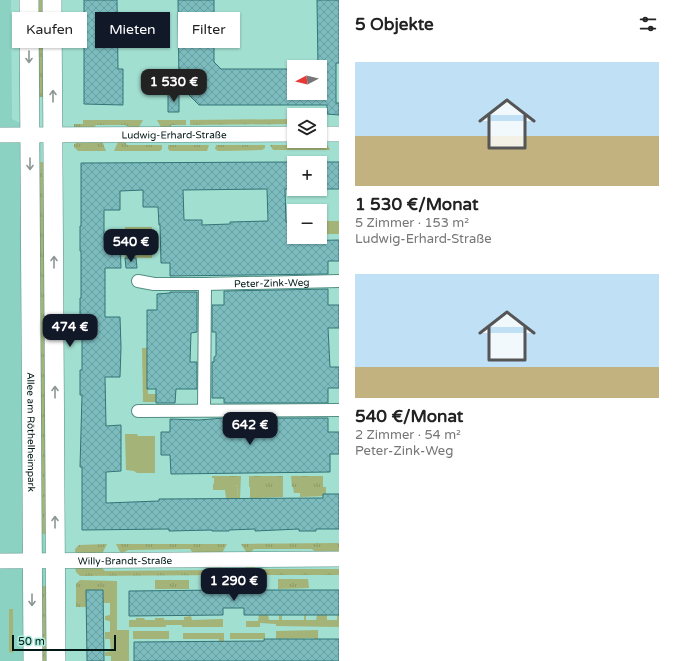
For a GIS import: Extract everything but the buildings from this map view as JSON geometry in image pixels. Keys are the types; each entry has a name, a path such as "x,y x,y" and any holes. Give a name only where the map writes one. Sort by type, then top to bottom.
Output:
{"street":[{"name":"Allee am Röthelheimpark","path":"30,0 33,661"},
{"path":"52,0 56,661"},
{"name":"Ludwig-Erhard-Straße","path":"54,135 287,134"},
{"path":"327,134 339,134"},
{"path":"0,135 54,135"},
{"name":"Peter-Zink-Weg","path":"138,281 154,284 339,281"},
{"path":"204,410 205,284"},
{"path":"138,411 339,410"},
{"name":"Willy-Brandt-Straße","path":"56,561 339,559"},
{"path":"0,561 56,561"}],"shaded area":[{"path":"0,0 11,0 12,119 41,133 44,289 45,661 0,661"}],"green space":[{"path":"39,0 47,0 47,12 39,12"},
{"path":"39,48 47,48 47,97 39,97"},
{"path":"287,119 287,124 190,125 190,120"},
{"path":"83,120 143,120 138,129 133,129 125,125 96,125 92,130 74,128 74,124 83,124"},
{"path":"157,120 186,120 186,125 172,125 168,129 162,129"},
{"path":"102,141 106,151 78,151 74,147 74,144 80,142"},
{"path":"118,142 125,142 127,145 162,145 162,149 160,151 114,151"},
{"path":"168,145 209,145 207,151 170,151 168,149"},
{"path":"216,145 265,145 265,148 262,150 218,151 215,149"},
{"path":"270,145 287,145 287,148 327,148 327,145 330,150 273,150"},
{"path":"37,162 45,162 49,534 41,534"},
{"path":"327,221 339,221 339,234 327,234"},
{"path":"125,227 152,227 152,258 125,258"},
{"path":"142,348 178,348 147,357 148,394 159,394 160,401 143,402"},
{"path":"125,434 155,436 155,473 137,473 126,470"},
{"path":"212,476 241,476 240,499 237,499 238,486 221,479 220,484 214,484 214,478 212,478"},
{"path":"249,476 283,476 283,487 249,487"},
{"path":"291,476 323,476 323,487 292,487"},
{"path":"220,479 237,479 237,498 226,498 225,490 213,490 213,484 220,484"},
{"path":"250,487 283,487 283,497 250,498"},
{"path":"293,487 326,487 326,496 300,497 300,493 294,493"},
{"path":"339,543 339,553 316,553 312,549 254,549 250,553 247,553 241,544"},
{"path":"107,544 102,554 79,554 75,552 75,549 79,545"},
{"path":"116,544 227,544 222,553 193,553 190,549 128,550 121,554"},
{"path":"246,565 253,565 256,569 339,569 339,575 242,575"},
{"path":"100,566 105,571 212,570 216,566 221,566 227,575 80,576 76,572 75,568"},
{"path":"278,579 308,579 309,588 278,589"},
{"path":"80,580 117,581 117,590 86,590 86,607 76,607 76,584"},
{"path":"155,580 189,580 189,589 155,589"},
{"path":"39,586 46,586 48,661 39,661"},
{"path":"103,590 117,590 117,630 129,630 129,661 111,661 111,656 105,656 105,652 111,651 110,639 105,639 105,632 110,632 110,621 105,620 105,616 110,615 110,603 103,603"},
{"path":"9,609 13,609 13,653 9,652"},
{"path":"259,615 268,615 269,620 279,620 279,615 282,615 282,620 304,620 304,615 306,615 306,620 316,620 317,615 327,615 327,620 337,620 337,615 339,615 339,627 276,626 276,624 260,623 260,627 246,627 246,621 258,621"},
{"path":"191,616 192,620 223,619 223,627 182,627 182,625 166,625 166,627 129,627 129,620 136,620 136,618 144,618 145,620 164,618 164,620 184,620 184,617"},
{"path":"318,630 318,652 314,648 314,638 276,639 276,631"},
{"path":"133,631 169,631 169,639 133,639"},
{"path":"183,633 224,633 224,651 219,649 219,639 183,639"},
{"path":"230,633 265,633 265,639 230,639"}]}
